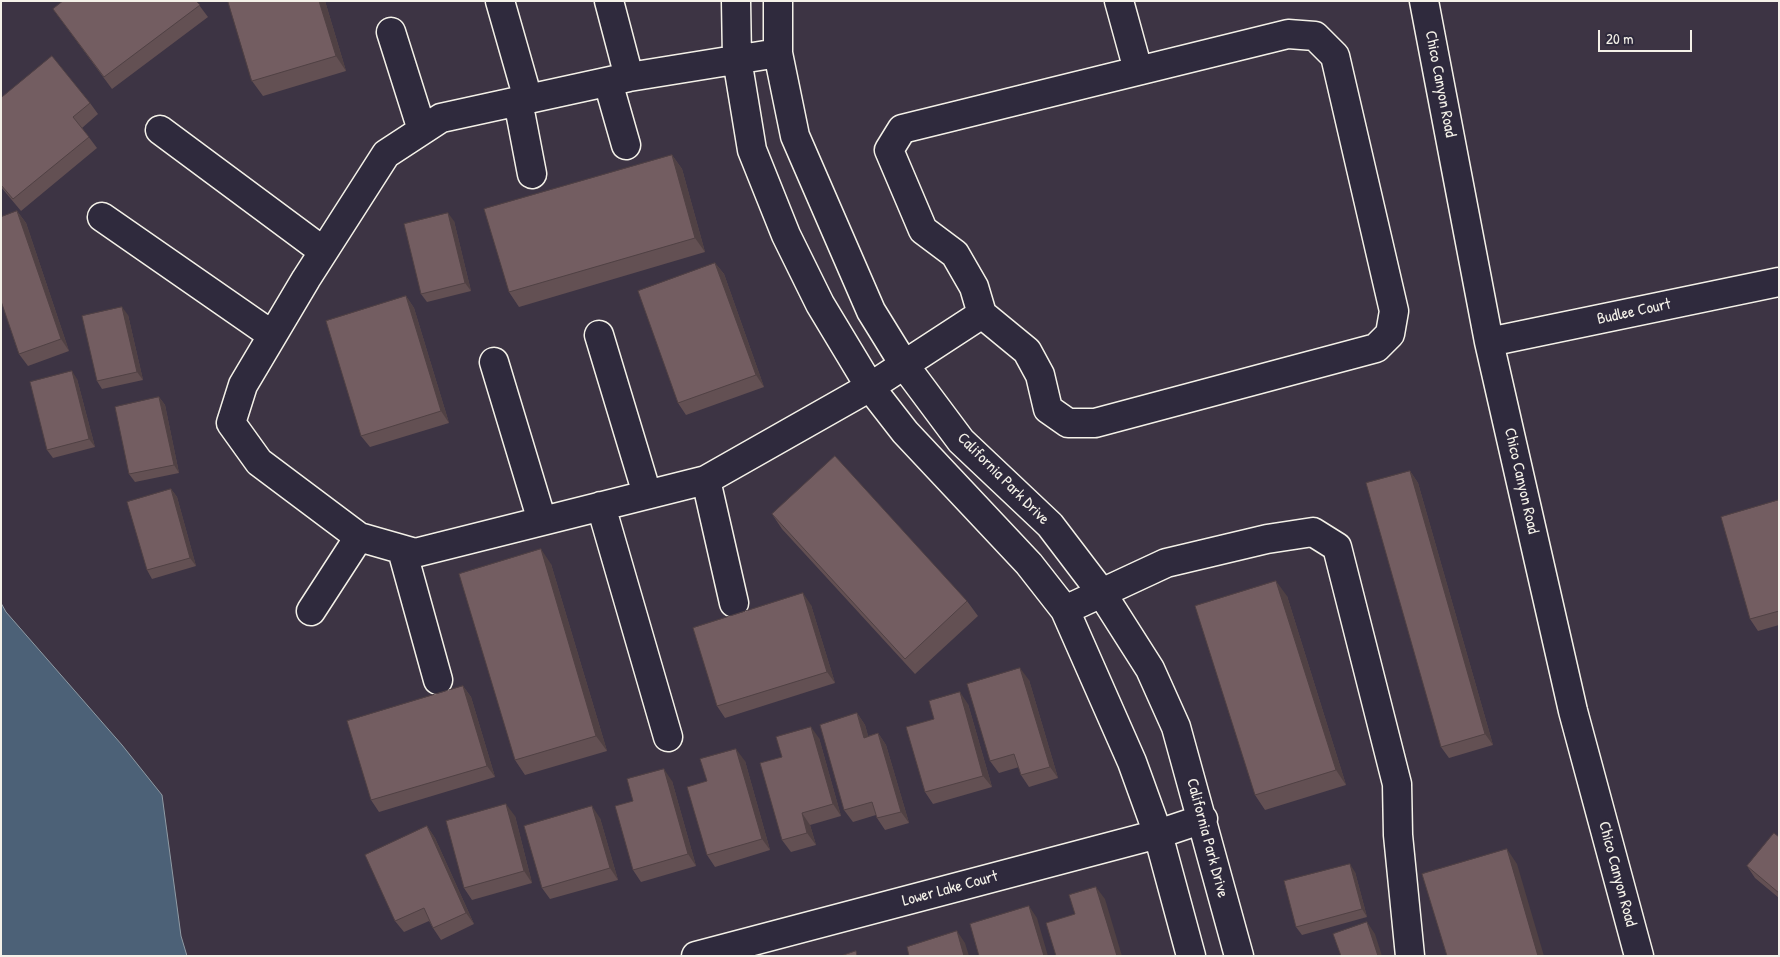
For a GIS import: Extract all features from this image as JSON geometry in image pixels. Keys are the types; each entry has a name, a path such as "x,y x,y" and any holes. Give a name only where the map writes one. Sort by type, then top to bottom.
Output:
{"street":[{"path":"500,1 523,100 532,174"},
{"path":"608,1 626,145"},
{"path":"736,1 737,59 752,150 786,235 820,304 870,387 905,432 1029,564 1065,610 1132,762 1158,834 1190,956"},
{"name":"California Park Drive","path":"778,1 778,53 795,136 871,312 905,366 960,441 1050,525 1101,592 1150,669 1176,727 1203,819 1239,956"},
{"path":"1119,1 1138,70"},
{"name":"Chico Canyon Road","path":"1424,1 1488,342 1574,711 1639,956"},
{"path":"391,32 422,130"},
{"path":"1288,34 1315,36 1335,56 1394,311 1390,334 1376,348 1096,423 1068,423 1048,409 1040,375 1027,350 982,314 974,287 955,254 923,230 889,150 902,129 1288,34"},
{"path":"778,53 618,79 441,118 386,154 323,251 242,385 231,423 259,462 359,537 415,553 706,480 905,366 982,314"},
{"path":"160,130 323,251"},
{"path":"102,217 272,335"},
{"name":"Budlee Court","path":"1488,342 1779,282"},
{"path":"599,335 647,494"},
{"path":"494,362 542,520"},
{"path":"706,480 734,603"},
{"path":"601,506 668,737"},
{"path":"1065,610 1166,563 1267,539 1313,532 1337,547 1397,784 1398,835 1409,951"},
{"path":"311,611 359,537"},
{"path":"402,550 438,680"},
{"name":"Lower Lake Court","path":"696,956 1158,834 1203,819"}],"water":[{"path":"1,603 6,612 122,745 162,795 181,936 187,956 1,956"}],"building":[{"path":"63,1 196,1 200,5 104,77 53,9"},
{"path":"228,1 319,1 336,56 252,81"},
{"path":"52,56 90,103 73,117 89,137 13,199 1,185 1,98"},
{"path":"672,155 695,238 509,292 484,209"},
{"path":"17,211 61,339 19,354 1,301 1,217"},
{"path":"448,213 465,283 421,294 404,224"},
{"path":"715,263 756,375 678,403 638,291"},
{"path":"406,296 441,411 361,436 326,321"},
{"path":"122,307 137,372 97,381 82,316"},
{"path":"72,371 89,439 47,450 30,382"},
{"path":"159,397 174,465 129,474 115,407"},
{"path":"835,456 967,601 905,659 772,514"},
{"path":"1410,471 1485,734 1441,747 1366,483"},
{"path":"171,489 190,558 147,570 127,502"},
{"path":"1779,500 1779,611 1750,619 1721,517"},
{"path":"541,549 596,736 515,760 459,574"},
{"path":"1276,581 1336,770 1255,795 1195,606"},
{"path":"803,593 827,672 717,706 693,628"},
{"path":"1020,668 1050,767 1021,775 1014,754 990,761 967,684"},
{"path":"463,686 487,766 371,800 347,721"},
{"path":"960,692 983,776 925,792 906,727 934,719 929,701"},
{"path":"857,713 864,738 878,733 901,812 877,818 872,802 844,810 820,725"},
{"path":"811,727 833,804 802,813 807,833 782,840 760,763 782,757 776,737"},
{"path":"736,749 762,839 707,855 687,787 707,781 700,759"},
{"path":"664,769 688,854 633,870 615,806 633,801 627,779"},
{"path":"506,804 524,871 464,888 446,821"},
{"path":"592,806 610,868 542,888 524,826"},
{"path":"427,826 466,913 433,928 424,908 395,921 365,855"},
{"path":"1774,833 1779,837 1779,893 1747,866"},
{"path":"1507,849 1538,956 1447,956 1422,874"},
{"path":"1350,864 1362,909 1296,927 1284,881"},
{"path":"1096,887 1117,956 1056,956 1046,923 1075,914 1069,895"},
{"path":"1029,906 1044,956 979,956 970,924"},
{"path":"1367,922 1378,956 1341,956 1333,934"},
{"path":"957,931 964,956 909,956 907,947"},
{"path":"856,951 857,956 841,956"}]}
